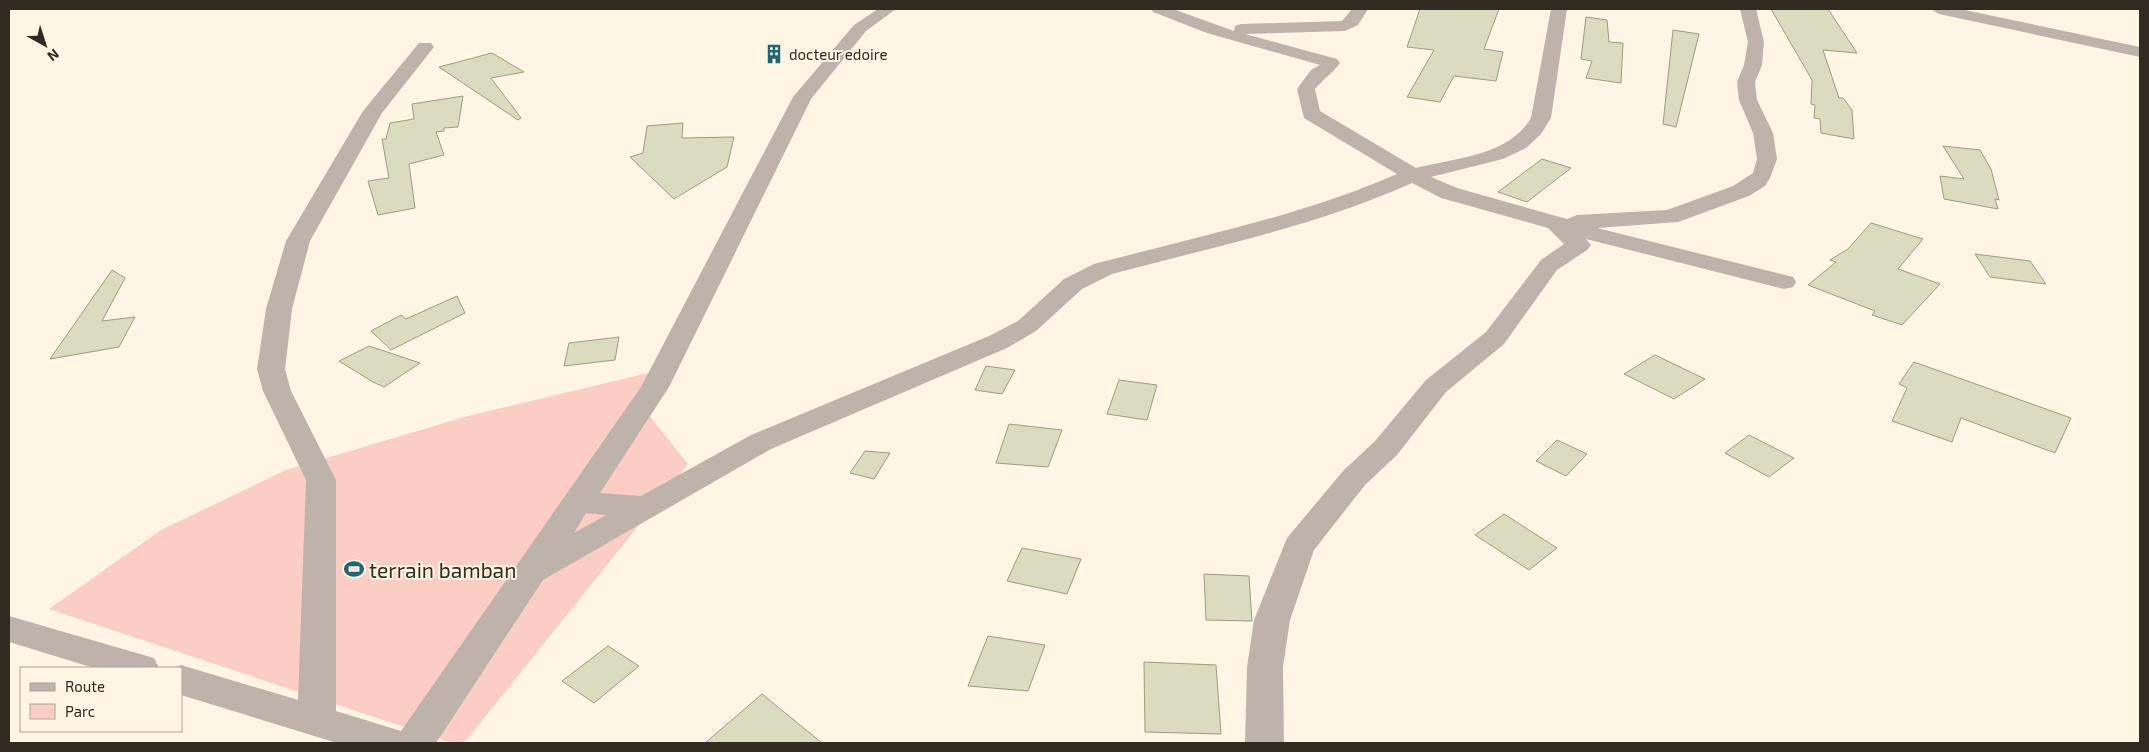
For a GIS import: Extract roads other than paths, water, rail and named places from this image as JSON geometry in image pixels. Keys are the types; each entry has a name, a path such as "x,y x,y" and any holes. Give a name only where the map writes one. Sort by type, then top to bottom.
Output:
{"street":[{"path":"416,743 655,387 802,97 860,28 888,9"},
{"path":"1160,9 1213,30 1334,43"},
{"path":"1360,9 1352,22 1334,43 1331,65 1317,74 1306,90 1311,114 1415,174 1435,188 1449,193 1608,238 1784,282"},
{"path":"530,572 761,442 998,342 1027,326 1073,284 1103,269 1298,217 1365,196 1415,174 1496,154 1519,144 1534,130 1540,118 1559,9"},
{"path":"1265,743 1265,667 1272,620 1299,546 1354,478 1386,448 1436,386 1495,338 1549,265 1579,245 1608,238 1741,191 1757,182 1764,174 1766,159 1763,133 1748,100 1746,82 1753,65 1756,42 1748,9"},
{"path":"1939,9 2140,52"},
{"path":"1213,30 1334,43"},
{"path":"317,721 321,480 277,391 271,369 279,309 298,241 373,111 425,47"},
{"path":"1556,224 1670,217"},
{"path":"1556,224 1579,245"},
{"path":"577,502 645,507"},
{"path":"9,630 138,667"},
{"path":"182,680 389,743"}],"place":[{"name":"docteur edoire","path":"774,54"},
{"name":"terrain bamban","path":"354,569"}]}
